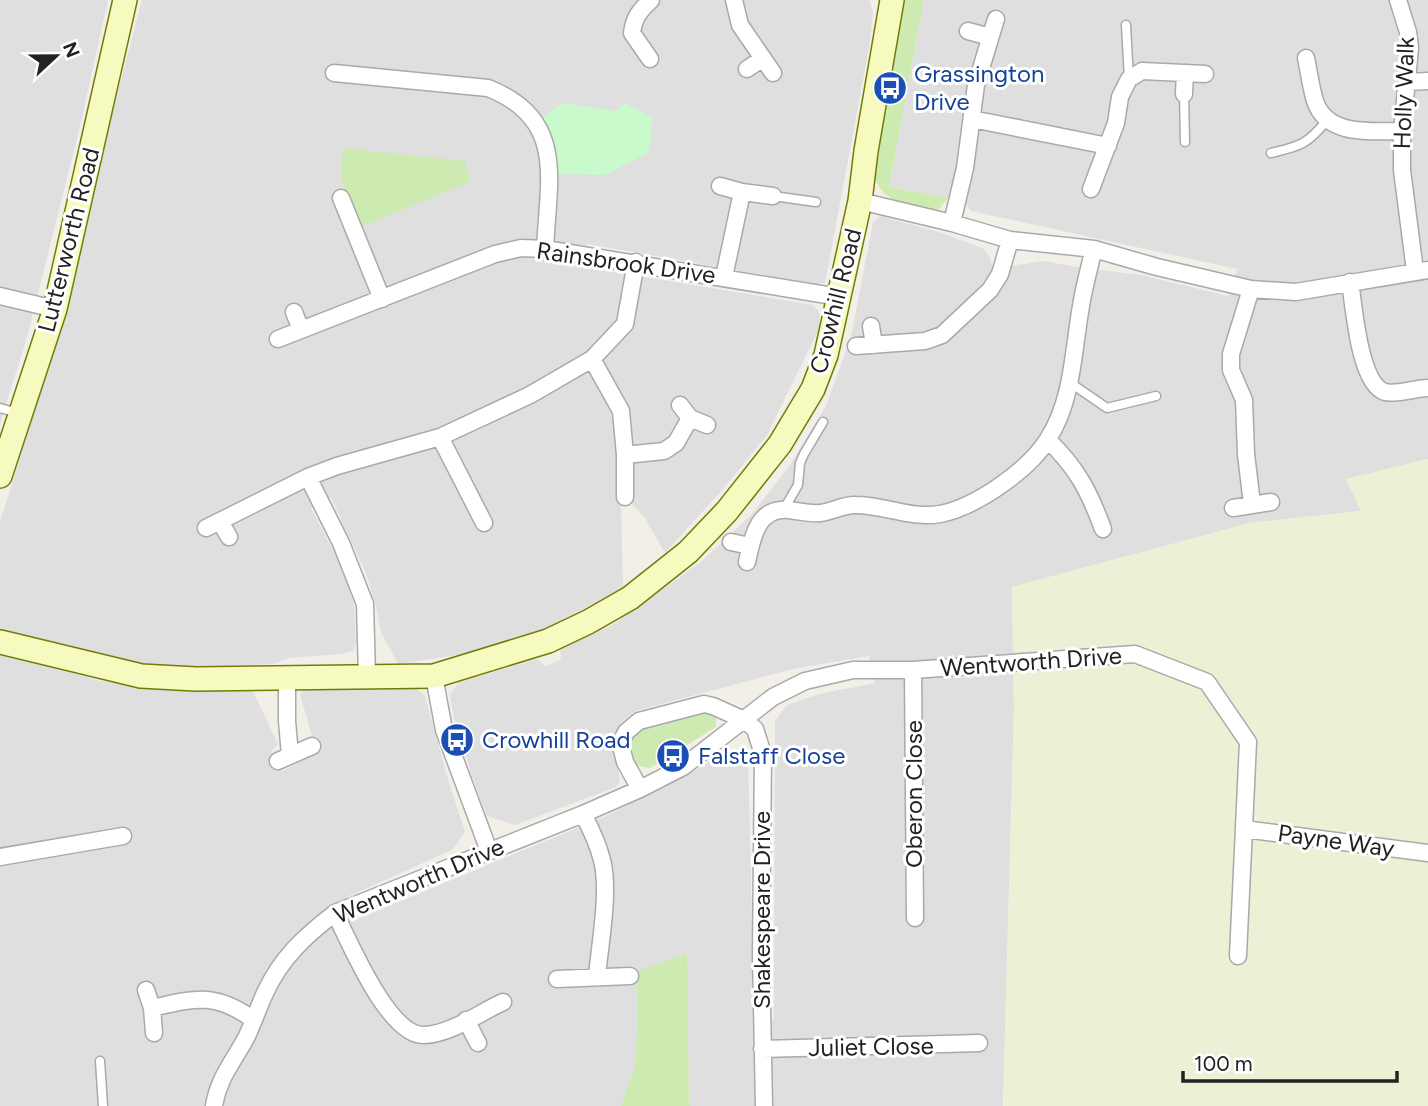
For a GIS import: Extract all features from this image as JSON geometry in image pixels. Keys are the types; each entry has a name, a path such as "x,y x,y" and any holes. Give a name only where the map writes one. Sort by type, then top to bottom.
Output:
{"street":[{"name":"Lutterworth Road","path":"0,476 11,411 55,309 125,0"},
{"path":"650,59 635,51 632,33 639,11 651,0"},
{"path":"734,0 740,25 773,73"},
{"name":"Crowhill Road","path":"0,642 141,676 196,679 434,676 548,641 588,622 630,597 688,552 744,491 793,425 818,378 826,355 860,201 892,0"},
{"name":"Holly Walk","path":"1398,0 1410,48 1402,131 1402,170 1422,271"},
{"path":"952,223 965,168 976,85 996,19"},
{"path":"968,31 990,37"},
{"path":"747,69 763,58"},
{"path":"1306,58 1316,104 1335,125 1353,131 1402,131"},
{"path":"1091,190 1108,146 1120,97 1129,79 1142,71 1205,74"},
{"path":"1310,76 1327,72"},
{"path":"334,73 488,88 510,97 523,107 538,125 549,157 545,249"},
{"path":"1184,94 1185,73"},
{"path":"349,92 351,75"},
{"path":"1408,82 1428,81"},
{"path":"972,118 1108,146"},
{"path":"720,186 773,196"},
{"path":"724,278 742,192"},
{"path":"341,198 382,299"},
{"path":"860,201 1010,240 1094,249 1251,289 1296,292 1422,271"},
{"path":"856,346 925,341 942,335 990,290 1000,274 1010,240"},
{"name":"Rainsbrook Drive","path":"278,339 495,254 522,248 636,262 839,297"},
{"path":"731,542 749,554 752,534 760,522 770,513 784,509 822,513 852,504 890,511 940,514 980,497 1025,466 1048,440 1060,415 1069,382 1081,306 1094,249"},
{"path":"229,537 213,524 308,477 440,436 530,395 592,359 625,324 636,262"},
{"path":"1350,282 1363,358 1368,376 1376,387 1387,393 1428,388"},
{"path":"1251,289 1231,354 1231,370 1244,400 1246,454 1252,504"},
{"path":"0,296 55,309"},
{"path":"294,312 301,330"},
{"path":"871,326 874,345"},
{"path":"592,359 621,411 625,497"},
{"path":"625,456 664,451 676,443 685,411 707,425"},
{"path":"440,436 485,514"},
{"path":"1048,440 1076,470 1096,508 1103,529"},
{"path":"308,477 341,543 365,604 367,677"},
{"path":"1096,508 1111,501"},
{"path":"1233,508 1271,502"},
{"name":"Wentworth Drive","path":"215,1106 221,1078 245,1040 265,993 287,954 335,913 640,789 682,766 773,697 805,681 853,670 913,670 1135,654 1207,682 1248,743 1238,956"},
{"name":"Oberon Close","path":"913,670 915,918"},
{"path":"434,676 444,730 489,851"},
{"path":"287,678 284,758 312,746"},
{"path":"640,789 625,762 622,750 622,740 626,732 639,721 704,704 744,720"},
{"name":"Shakespeare Drive","path":"744,720 755,729 763,754 764,1106"},
{"path":"583,814 598,849 605,880 597,976"},
{"name":"Payne Way","path":"1244,829 1428,853"},
{"path":"0,857 122,836"},
{"path":"335,913 378,996 402,1027 421,1036 439,1033 503,1002"},
{"path":"557,979 630,976"},
{"path":"146,990 152,1008 154,1033"},
{"path":"152,1008 194,998 235,1006 254,1020"},
{"path":"466,1020 478,1043"},
{"name":"Juliet Close","path":"762,1049 979,1043"}],"lane":[{"path":"1126,25 1129,79"},
{"path":"1184,94 1185,142"},
{"path":"1271,153 1300,146 1315,135 1328,119"},
{"path":"773,196 816,202"},
{"path":"1069,382 1107,408 1156,396"},
{"path":"784,509 797,485 804,454 823,422"},
{"path":"100,1061 103,1106"}],"shaded area":[{"path":"0,0 108,0 78,135 27,337 0,424"},
{"path":"142,0 869,0 873,13 869,48 825,283 816,284 587,244 585,267 813,305 819,312 820,327 767,435 665,553 645,518 630,502 621,503 623,588 526,638 471,653 398,664 381,632 366,573 331,498 311,508 343,569 354,605 356,644 353,651 288,658 274,664 182,668 125,666 0,631 0,522 31,423"},
{"path":"924,0 1428,0 1428,459 1347,479 1361,511 1250,523 1012,587 1014,709 1003,1106 0,1106 0,652 100,681 160,688 252,689 278,744 271,751 281,772 317,752 300,695 306,688 416,688 425,696 465,832 452,850 347,897 355,920 606,816 698,769 723,752 748,751 754,1019 774,1020 775,721 787,705 819,694 875,683 869,656 793,669 635,711 622,722 613,739 620,781 616,787 515,825 487,816 453,714 450,694 459,682 538,659 545,666 561,660 560,650 614,624 701,562 752,514 790,465 826,406 851,337 873,222 880,216 942,233 984,249 993,269 1043,261 1141,275 1228,296 1237,269 971,211 966,204 977,149 959,144 954,180 948,198 889,187"}],"green space":[{"path":"902,0 924,0 889,187 948,198 938,210 905,203 888,196 876,180 873,168"},
{"path":"561,103 616,111 625,103 653,118 649,152 605,175 557,174 540,120"},
{"path":"343,148 465,161 470,182 360,227 341,180"},
{"path":"1428,459 1428,1106 1003,1106 1014,709 1012,587 1250,523 1361,511 1346,479"},
{"path":"704,711 712,712 716,717 716,727 650,768 640,766 632,760 628,744 633,736 643,729 669,719"},
{"path":"687,953 689,1106 621,1106 635,1065 638,1019 636,972"}],"place":[{"name":"Grassington Drive","path":"890,88"},
{"name":"Crowhill Road","path":"457,740"},
{"name":"Falstaff Close","path":"673,756"}]}
